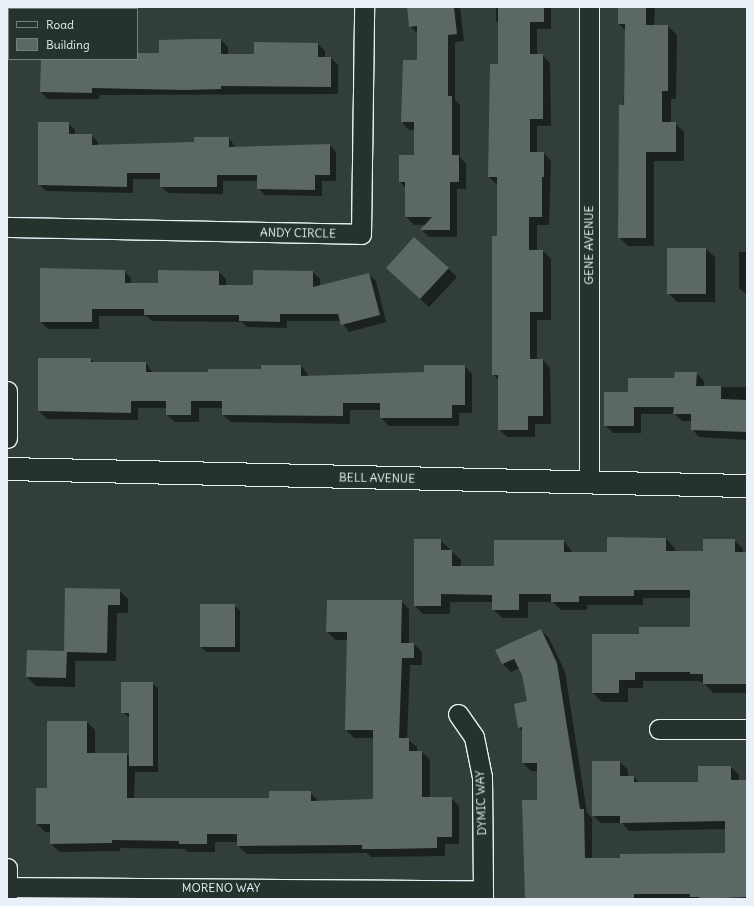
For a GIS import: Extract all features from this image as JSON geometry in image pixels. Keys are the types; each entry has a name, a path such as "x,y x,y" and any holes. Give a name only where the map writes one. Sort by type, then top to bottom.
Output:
{"main road":[{"name":"BELL AVENUE","path":"7,469 747,486"}],"street":[{"name":"ANDY CIRCLE","path":"7,227 361,234 364,7"},
{"name":"GENE AVENUE","path":"589,7 589,483"},
{"path":"7,391 7,438"},
{"name":"DYMIC WAY","path":"458,714 474,737 481,770 483,895"},
{"path":"659,729 747,729"},
{"name":"MORENO WAY","path":"7,885 241,894 483,895"}],"building":[{"path":"407,7 454,7 457,34 448,35 448,96 452,96 452,155 459,155 459,182 450,182 450,230 420,230 432,217 405,217 405,182 399,182 399,155 414,155 414,122 401,122 403,60 417,60 417,26 409,27"},
{"path":"498,7 544,7 544,22 530,22 530,54 543,54 543,119 530,119 530,152 544,152 544,177 542,177 542,217 529,217 529,250 543,250 543,312 530,312 530,359 543,359 543,416 528,416 528,430 498,430 498,375 492,375 492,236 497,236 497,177 488,177 490,64 498,64"},
{"path":"618,7 646,7 646,25 668,25 668,91 662,91 662,122 676,122 676,152 646,152 646,238 618,238 619,105 624,105 625,24 618,24"},
{"path":"221,39 221,54 254,54 254,42 318,43 318,57 331,57 331,87 221,86 221,89 185,90 92,88 92,93 40,92 41,60 138,60 138,53 159,53 159,40"},
{"path":"38,122 69,122 69,134 92,134 92,145 194,142 194,137 229,137 229,147 330,144 330,175 315,175 315,190 257,189 257,175 217,175 217,187 160,187 160,173 127,173 127,187 38,185"},
{"path":"414,237 449,268 420,299 386,268"},
{"path":"667,248 706,248 706,294 667,294"},
{"path":"40,268 125,270 125,283 158,283 158,270 219,271 219,285 253,285 253,270 313,271 313,287 369,273 380,315 341,325 338,314 280,314 280,322 239,321 239,315 144,315 144,309 92,309 92,322 40,322"},
{"path":"38,358 91,358 91,362 146,362 146,372 208,372 208,369 261,369 261,365 301,365 301,376 424,372 424,365 465,365 465,405 452,405 452,418 380,418 380,403 343,403 343,416 222,415 222,401 191,401 191,415 166,415 166,401 131,401 131,413 38,411"},
{"path":"675,372 697,372 696,386 721,386 721,399 747,400 747,432 691,430 691,414 673,414 674,407 634,407 634,426 604,426 604,392 628,392 628,378 674,378"},
{"path":"607,537 666,538 666,551 703,551 703,539 735,539 735,552 747,552 747,684 703,684 703,674 690,674 690,672 635,672 635,680 619,680 619,693 592,693 592,634 639,634 639,627 690,627 690,590 634,590 634,596 579,596 579,602 551,602 551,594 519,594 519,610 492,610 492,595 441,594 441,606 414,606 414,539 441,539 441,550 452,550 452,566 494,566 494,540 564,540 564,552 607,552"},
{"path":"65,588 120,589 120,605 108,605 107,653 67,652 66,678 26,677 27,650 64,651"},
{"path":"327,600 402,600 401,643 414,643 414,658 402,658 399,738 409,738 409,751 422,751 422,797 452,797 452,837 437,837 437,848 388,849 362,849 362,845 237,846 237,834 207,834 207,844 179,844 179,841 112,840 112,843 50,844 50,824 36,824 36,788 47,788 47,721 87,721 87,753 127,753 127,798 269,798 269,791 311,791 311,801 373,799 373,730 345,730 347,632 326,632"},
{"path":"200,604 235,604 235,647 200,647"},
{"path":"541,629 557,663 580,809 584,809 585,858 620,858 620,854 725,853 725,821 620,823 620,816 592,816 592,761 620,761 620,776 634,776 634,782 698,782 698,766 731,766 731,780 747,780 747,897 699,899 699,897 690,897 690,894 634,894 634,899 525,899 522,800 537,800 537,763 522,763 522,727 518,728 514,704 527,701 522,675 514,659 502,664 495,650"},
{"path":"121,682 153,682 153,766 129,766 129,713 121,713"}]}
